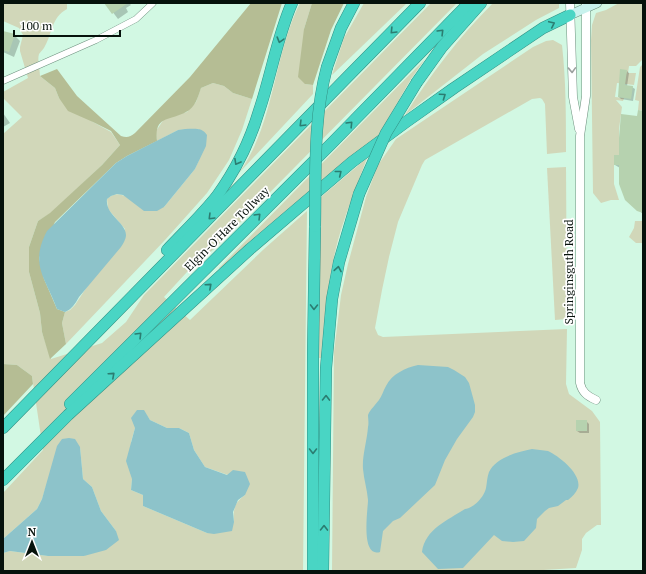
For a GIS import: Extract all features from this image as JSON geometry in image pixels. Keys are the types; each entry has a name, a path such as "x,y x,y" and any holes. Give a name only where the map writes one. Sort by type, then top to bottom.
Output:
{"highway":[{"path":"116,312 124,296 199,216 216,196 228,178 252,132 284,24 292,3"},
{"path":"318,569 313,356 317,122 321,88 327,67 341,28 354,3"},
{"name":"Elgin-O'Hare Tollway","path":"3,428 420,3"},
{"name":"Elgin-O'Hare Tollway","path":"3,472 469,3"},
{"path":"318,569 326,368 332,299 339,262 359,194 386,133 417,82 442,47 481,3"},
{"path":"3,480 68,415 180,312 255,244 352,162 454,88 543,28 570,16"}],"main road":[{"path":"570,16 586,6 597,3"}],"street":[{"path":"3,80 96,40 136,19 153,3"},
{"name":"Springinsguth Road","path":"570,3 573,97 580,136"},
{"name":"Springinsguth Road","path":"586,6 586,96 580,136 580,382 582,391 596,400"}],"green space":[{"path":"3,3 67,3 67,9 55,21 48,41 38,56 40,76 55,88 59,98 93,122 111,132 120,145 102,165 51,213 38,221 29,247 29,272 40,313 42,332 51,359 102,343 126,322 144,295 431,3 457,3 214,249 187,272 164,297 190,320 264,249 307,211 303,571 3,571 3,553 10,551 48,556 84,556 116,531 101,511 92,487 83,479 80,447 50,474 42,499 37,509 3,539 3,493 43,450 32,376 17,365 3,364 3,134 22,117 3,98 3,92 28,78 20,51 23,35 19,28 3,21","holes":["143,410 150,420 167,428 179,428 189,433 194,450 205,467 228,475 245,495 236,504 234,522 207,533 143,506 143,495 131,490 131,442"]},
{"path":"251,3 282,3 252,99 233,93 224,86 213,83 201,88 192,108 180,115 164,120 161,123 158,127 157,141 116,163 55,222 39,258 44,279 57,309 65,312 62,323 66,344 50,359 42,332 40,313 29,272 29,247 38,221 50,213 102,165 120,145 111,131 68,111 59,98 55,88 40,76 57,69 77,96 121,136 130,136 135,133 190,77"},
{"path":"300,3 312,3 304,29 305,84 313,85 313,94 239,173 251,154 260,133 284,45"},
{"path":"312,3 344,3 331,30 313,85 305,84 298,77 304,29"},
{"path":"364,3 407,3 332,75 344,38"},
{"path":"493,3 559,3 559,8 536,20 483,54 405,115 446,56"},
{"path":"619,3 643,3 643,59 636,66 629,66 628,73 636,73 634,85 617,83 615,97 624,98 623,101 616,100 622,107 619,129 619,155 614,155 614,184 619,200 611,200 601,203 593,193 592,25 596,13 606,10"},
{"path":"553,40 562,45 565,85 566,152 547,154 545,104 540,98 532,99 425,160 398,222 389,257 375,328 378,335 383,337 567,329 566,384 569,394 592,411 600,422 601,525 597,525 586,533 582,539 582,550 576,568 527,571 332,571 334,352 341,295 348,264 366,197 378,165 396,139 533,47 546,41","holes":["587,420 587,431 576,431 576,421"]},
{"path":"425,59 411,79 378,136 287,210 220,270 219,268"},
{"path":"643,64 643,111 638,110 639,101 635,100 640,67"},
{"path":"213,83 224,86 233,93 252,99 242,130 229,160 207,193 165,240 66,344 62,323 65,312 70,310 75,305 125,229 108,209 107,199 115,195 122,195 128,198 164,207 195,169 199,160 199,129 178,130 157,141 156,131 164,119 187,112 196,102 201,88"},
{"path":"367,158 338,240 327,298 321,358 318,358 321,197"},
{"path":"566,167 567,319 555,320 547,168"},
{"path":"635,221 643,221 643,243 636,243 629,237 634,228"},
{"path":"3,364 17,365 32,376 33,384 3,416"}],"water":[{"path":"178,130 200,130 205,132 207,135 206,146 195,169 164,207 157,211 144,211 123,195 117,194 107,199 109,210 123,226 126,238 121,247 79,297 75,304 65,312 57,309 44,280 39,262 39,253 47,231 116,163"},
{"path":"418,365 448,367 465,377 469,383 475,405 475,412 445,460 435,485 400,518 393,521 383,531 380,552 374,552 370,548 367,541 366,532 368,500 363,469 368,415 380,398 386,386 395,375 408,368"},
{"path":"137,410 144,410 150,420 167,428 179,428 189,433 194,450 205,467 227,475 233,470 245,472 250,484 245,495 238,500 233,512 234,522 232,531 214,534 207,533 143,506 143,495 131,490 132,479 126,461 135,428 131,418"},
{"path":"62,439 75,439 80,447 83,479 92,487 101,511 116,531 119,540 106,550 84,556 48,556 10,551 3,553 3,539 37,509 42,499 57,446"},
{"path":"532,449 548,451 569,466 577,477 578,488 575,493 568,500 558,506 549,508 545,511 537,519 536,528 524,541 502,541 494,535 463,568 438,569 422,552 424,544 432,531 445,521 465,509 472,507 478,502 485,491 489,472 497,462 508,456"}],"building":[{"path":"104,3 128,3 112,14"},
{"path":"3,31 15,34 9,52 3,50"},
{"path":"620,69 627,70 625,85 633,86 631,99 618,97"},
{"path":"638,110 643,111 643,213 637,211 625,200 619,184 619,165 614,165 614,155 619,155 621,114 637,116"},
{"path":"576,420 587,420 587,431 576,431"}]}
